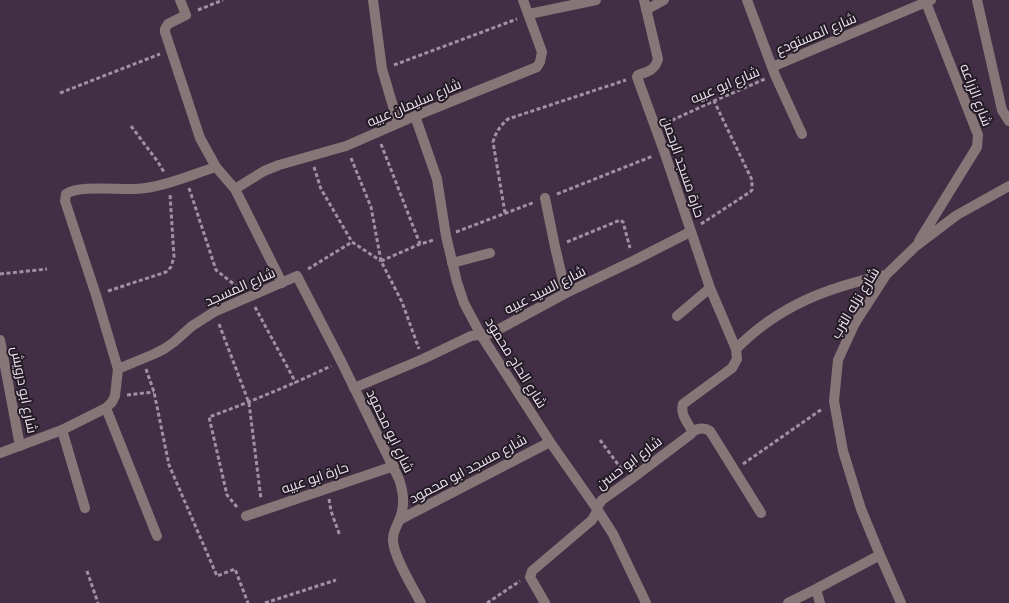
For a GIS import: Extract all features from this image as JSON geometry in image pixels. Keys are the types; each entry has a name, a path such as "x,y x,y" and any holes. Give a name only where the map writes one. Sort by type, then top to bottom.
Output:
{"street":[{"path":"180,0 186,15 168,24 165,29 200,138 216,166 235,189 282,283"},
{"path":"373,0 382,69 398,123"},
{"name":"شارع سليمان عبيه","path":"235,189 264,171 346,146 537,67 542,52 523,0"},
{"path":"529,14 596,0"},
{"path":"638,76 652,70 658,59 645,5 664,0"},
{"path":"748,0 774,71 802,134"},
{"path":"977,0 1002,110 1009,121"},
{"name":"شارع المستودع","path":"774,71 928,1"},
{"name":"شارع الزراعه","path":"916,246 977,147 978,135 928,1"},
{"name":"حارة مسجد الرحمن","path":"638,76 710,288 736,350"},
{"name":"شارع الحاج محمود","path":"415,116 436,179 452,263 464,303 481,335 550,442 613,534 646,603"},
{"path":"0,453 62,430 106,408 115,396 118,369 65,201 66,194 88,189 140,189 169,182 216,166"},
{"name":"شارع نزله الترب","path":"901,603 861,509 844,451 834,401 838,360 855,324 886,275 916,246 957,215 1009,186"},
{"path":"545,198 566,293"},
{"name":"شارع السيد عبيه","path":"354,388 471,336 492,333 566,293 690,232"},
{"path":"452,263 490,253"},
{"path":"760,513 710,431 704,428 692,432 682,414 683,404 732,368 737,359 736,350 748,337 767,322 819,293 842,285 886,275"},
{"name":"شارع المسجد","path":"118,369 164,349 192,326 214,312 297,276"},
{"name":"شارع ابو محمود","path":"297,276 394,466 404,500 403,511 393,537 394,548 421,603"},
{"path":"677,316 710,288"},
{"name":"شارع ابو درويش","path":"0,340 20,446"},
{"path":"106,408 157,536"},
{"path":"62,430 84,508"},
{"name":"شارع ابو حسن","path":"530,575 532,570 592,520 602,500 692,432"},
{"name":"شارع مسجد ابو محمود","path":"400,520 550,442"},
{"name":"حارة ابو عبيه","path":"246,516 394,466"},
{"path":"788,603 880,556"},
{"path":"530,575 545,603"},
{"path":"816,590 820,603"}],"path":[{"path":"186,15 223,0"},
{"path":"382,69 529,14"},
{"path":"60,93 171,49"},
{"name":"شارع ابو عبيه","path":"656,128 774,71"},
{"path":"505,213 493,142 496,132 501,125 508,119 638,76"},
{"path":"690,232 752,190 752,180 714,101"},
{"path":"96,295 166,272 171,267 174,257 169,182 158,162 131,126"},
{"path":"377,133 420,244 381,261"},
{"path":"346,146 371,207 381,261 402,302 423,358"},
{"path":"446,236 664,152"},
{"path":"311,156 320,189 352,242 381,261"},
{"path":"185,177 216,270 249,297 296,383"},
{"path":"555,247 620,220 623,222 633,261"},
{"path":"297,276 352,242"},
{"path":"0,274 48,269"},
{"path":"214,312 249,403 262,510"},
{"path":"143,359 154,392 169,465 217,576 235,569 248,603"},
{"path":"246,516 227,495 209,417 249,403 341,361"},
{"path":"115,396 154,392"},
{"path":"734,470 834,401"},
{"path":"600,440 630,480"},
{"path":"327,489 340,536"},
{"path":"87,571 98,603"},
{"path":"487,603 530,575"},
{"path":"265,603 336,580"}]}
